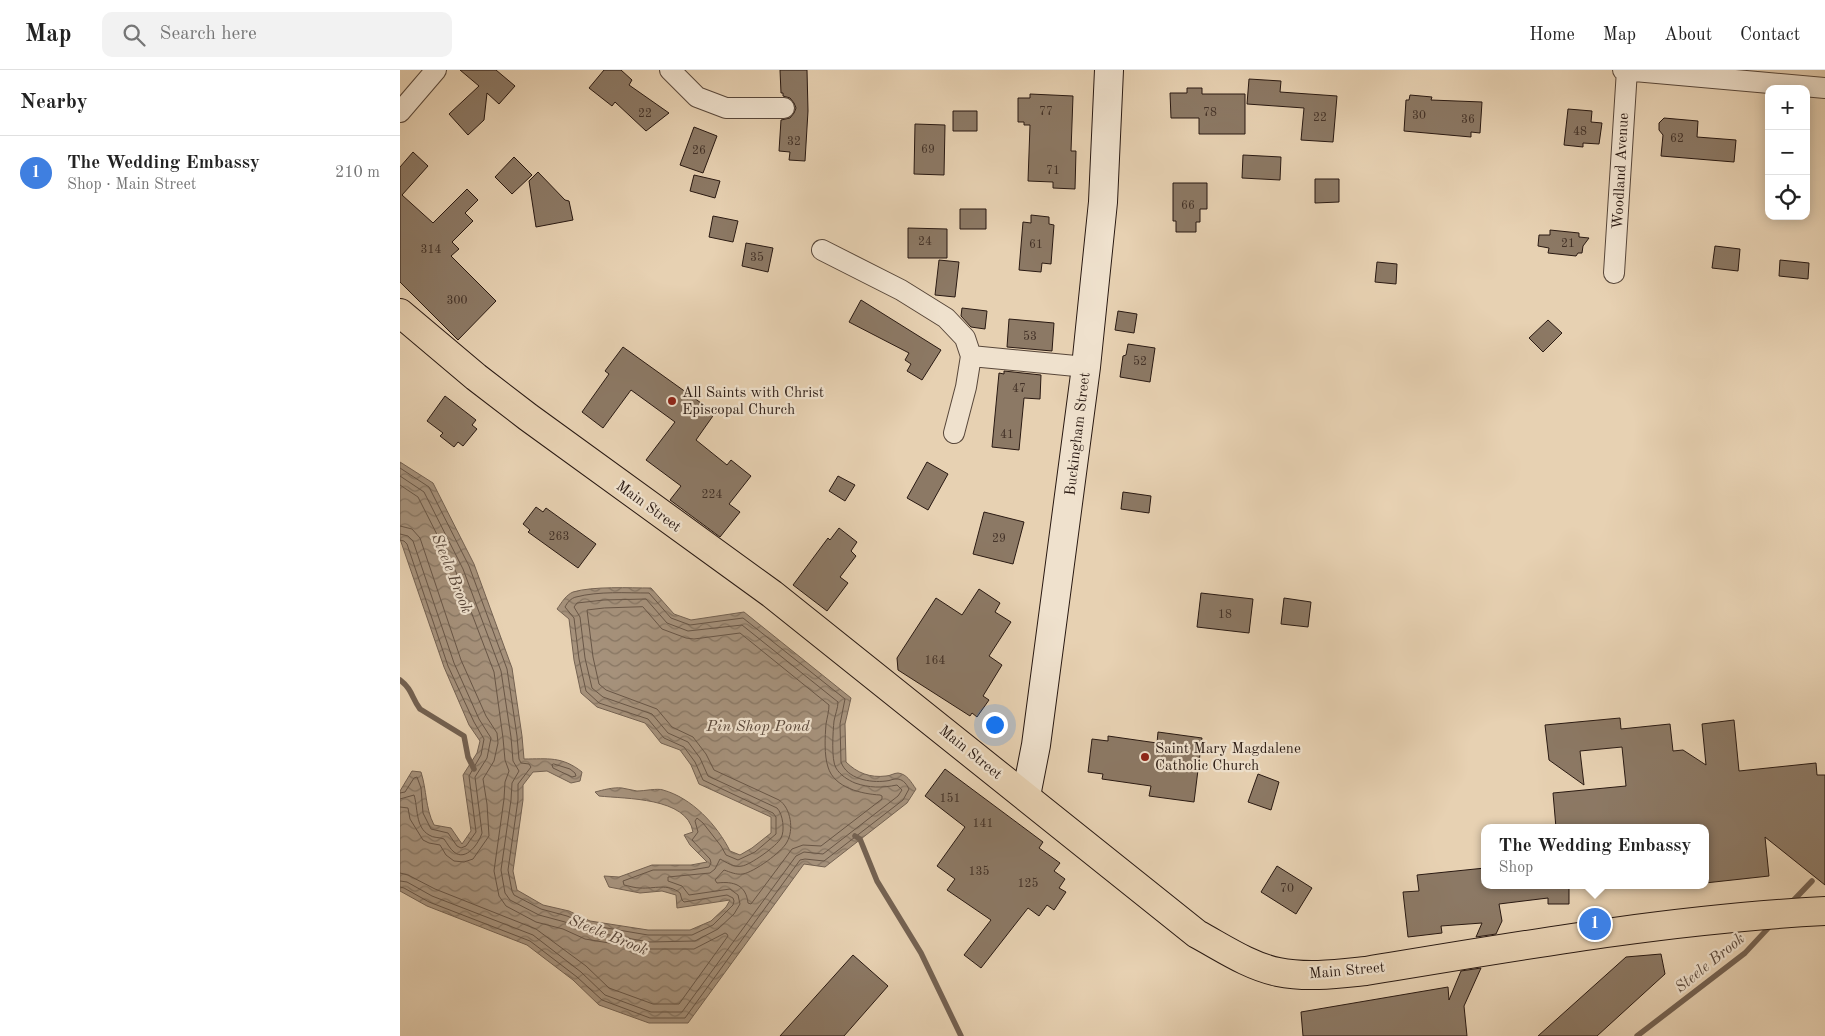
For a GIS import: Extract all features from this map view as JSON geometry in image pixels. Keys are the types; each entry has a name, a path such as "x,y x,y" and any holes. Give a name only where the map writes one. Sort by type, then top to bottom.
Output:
{"main road":[{"name":"Buckingham Street","path":"1026,796 1036,744 1086,367 1103,202 1109,70"},
{"name":"Main Street","path":"400,313 520,412 772,594 1197,934 1257,965 1277,972 1332,975 1614,931 1816,912"}],"street":[{"path":"400,112 436,70"},
{"path":"670,70 697,97 726,108 784,108"},
{"path":"1625,70 1825,88"},
{"name":"Woodland Avenue","path":"1614,273 1625,70"},
{"path":"822,250 901,290 946,318 965,338 971,356 966,387 954,432"},
{"path":"971,356 1086,367"}],"water":[{"name":"Pin Shop Pond","path":"400,462 433,483 474,564 512,668 524,759 561,761 582,772 580,781 571,783 547,771 533,772 523,785 523,800 513,871 517,890 543,905 569,911 590,921 648,930 690,930 711,921 726,907 730,900 677,908 676,895 662,891 640,893 609,887 604,876 619,877 652,865 691,865 707,862 690,845 684,835 693,832 688,821 680,812 654,802 599,796 595,792 612,788 637,791 661,789 684,799 711,822 730,851 740,855 771,833 771,817 699,784 691,765 680,750 661,743 645,723 597,707 581,693 574,660 569,619 557,609 566,597 573,592 601,588 651,588 674,614 691,620 744,612 851,698 845,724 846,762 859,772 869,775 888,776 896,773 904,775 916,789 907,803 825,867 804,864 688,1023 649,1023 599,1005 573,980 527,945 427,906 400,891 400,791 412,771 421,772 429,812 434,825 451,828 462,844 471,831 463,775 477,753 480,741 469,725 444,667 400,539"}],"building":[{"path":"460,70 496,70 515,86 499,104 487,93 484,120 468,135 449,114 479,86"},
{"path":"604,70 621,70 632,80 629,85 669,113 646,131 615,102 612,106 589,88"},
{"path":"780,70 807,70 808,111 805,161 789,160 790,152 779,151 781,120 790,118 796,108 790,98 783,96 783,93 781,93"},
{"path":"1249,79 1281,81 1280,92 1337,96 1333,142 1301,140 1304,108 1247,104"},
{"path":"1187,88 1202,88 1202,94 1245,94 1245,134 1199,134 1199,118 1171,118 1170,93 1187,93"},
{"path":"1030,94 1073,96 1071,151 1076,151 1075,189 1053,188 1053,182 1028,181 1030,125 1018,122 1018,98 1030,98"},
{"path":"1410,95 1432,97 1431,100 1482,102 1480,133 1471,132 1471,137 1404,131 1406,100 1409,100"},
{"path":"1568,109 1592,111 1591,122 1602,123 1599,144 1583,143 1583,147 1564,145"},
{"path":"953,111 977,111 977,131 953,131"},
{"path":"1664,118 1698,121 1697,137 1736,140 1734,162 1661,156 1663,135 1659,130 1659,123"},
{"path":"915,124 945,125 944,175 914,174"},
{"path":"694,127 717,136 703,173 680,165"},
{"path":"413,152 428,166 402,195 433,223 467,189 478,200 465,213 473,221 452,242 459,249 451,256 496,301 458,340 400,282 400,167"},
{"path":"1243,155 1281,157 1280,180 1242,178"},
{"path":"514,157 532,175 512,194 495,177"},
{"path":"538,172 565,200 569,201 573,220 536,227 529,181"},
{"path":"694,175 720,181 715,198 690,191"},
{"path":"1315,179 1339,179 1339,202 1315,203"},
{"path":"1173,183 1207,183 1207,209 1200,209 1200,222 1196,222 1196,232 1176,232 1176,221 1173,221"},
{"path":"960,209 986,209 986,229 960,229"},
{"path":"1031,215 1049,217 1049,224 1054,225 1051,264 1042,263 1041,272 1019,270 1023,222 1031,223"},
{"path":"713,216 738,221 733,242 709,237"},
{"path":"908,228 947,229 947,258 908,258"},
{"path":"1550,230 1579,233 1579,237 1589,238 1583,246 1582,253 1578,253 1576,256 1548,253 1549,248 1538,246 1539,235 1550,235"},
{"path":"746,243 773,248 768,272 742,266"},
{"path":"1715,246 1740,249 1738,271 1712,268"},
{"path":"939,260 959,262 955,297 935,295"},
{"path":"1780,260 1809,263 1808,279 1779,276"},
{"path":"1377,262 1397,264 1396,284 1375,282"},
{"path":"861,300 941,350 922,380 907,371 911,364 905,360 909,353 849,322"},
{"path":"962,308 987,311 985,329 971,327 961,316"},
{"path":"1118,311 1137,314 1134,333 1115,330"},
{"path":"1009,319 1054,323 1052,351 1007,347"},
{"path":"1548,320 1562,333 1543,352 1529,338"},
{"path":"1128,344 1155,348 1150,382 1120,377 1123,356 1126,355"},
{"path":"623,347 715,413 696,440 727,465 731,460 751,476 729,504 740,512 720,537 670,500 681,486 646,460 675,422 631,390 603,428 582,412 609,374 605,371"},
{"path":"1004,371 1041,375 1040,399 1024,398 1019,450 992,447 999,373 1004,374"},
{"path":"445,396 476,420 472,425 477,429 463,446 458,442 454,447 440,436 443,433 427,421"},
{"path":"927,462 948,474 928,510 907,498"},
{"path":"838,476 855,485 845,501 829,491"},
{"path":"1123,492 1151,496 1149,513 1121,509"},
{"path":"536,507 543,512 546,508 596,544 578,568 528,532 530,530 523,524"},
{"path":"984,512 1024,522 1013,564 973,554"},
{"path":"839,528 857,542 851,551 856,556 840,577 848,583 827,611 793,585 828,538 830,540"},
{"path":"979,589 1000,603 995,612 1011,622 989,656 1002,665 983,696 989,700 977,717 972,713 970,716 898,670 897,658 936,598 962,615"},
{"path":"1201,593 1253,599 1249,633 1197,627"},
{"path":"1284,598 1311,602 1308,627 1281,624"},
{"path":"1620,718 1621,729 1670,724 1673,751 1683,750 1706,765 1702,724 1734,720 1739,771 1816,763 1817,775 1825,775 1825,885 1765,837 1769,876 1709,883 1709,824 1556,824 1553,793 1626,786 1622,747 1580,751 1584,785 1549,760 1545,725"},
{"name":"Saint Mary Magdalene Catholic Church","path":"1158,732 1202,738 1194,802 1149,796 1151,786 1102,779 1103,774 1088,772 1092,739 1108,741 1108,736 1157,743"},
{"path":"945,769 1043,842 1039,848 1060,863 1054,871 1065,879 1059,888 1066,892 1054,910 1047,905 1039,916 1028,908 981,968 964,955 991,920 947,890 955,879 937,866 965,827 925,796"},
{"path":"1258,774 1279,782 1271,810 1248,802"},
{"path":"1277,866 1312,888 1296,914 1261,892"},
{"path":"1481,868 1481,889 1569,889 1569,904 1548,904 1548,898 1499,904 1502,921 1496,934 1476,937 1482,923 1441,926 1442,933 1408,937 1403,892 1419,891 1417,875"},
{"path":"1661,954 1665,974 1597,1036 1538,1036 1626,957"},
{"path":"853,955 888,986 844,1036 780,1036"},
{"path":"1481,968 1464,1006 1467,1036 1303,1036 1301,1012 1448,987 1449,1000 1461,971"}],"waterway":[{"path":"400,680 410,690 420,709 464,736 468,757 474,769"},
{"name":"Steele Brook","path":"855,836 860,839 877,881 921,953 961,1036"},
{"name":"Steele Brook","path":"1790,904 1812,881"},
{"name":"Steele Brook","path":"1637,1036 1745,953 1772,924"}],"place":[{"name":"All Saints with Christ Episcopal Church","path":"672,401"},
{"name":"Saint Mary Magdalene Catholic Church","path":"1145,757"},
{"name":"The Wedding Embassy","path":"1595,924"}]}
